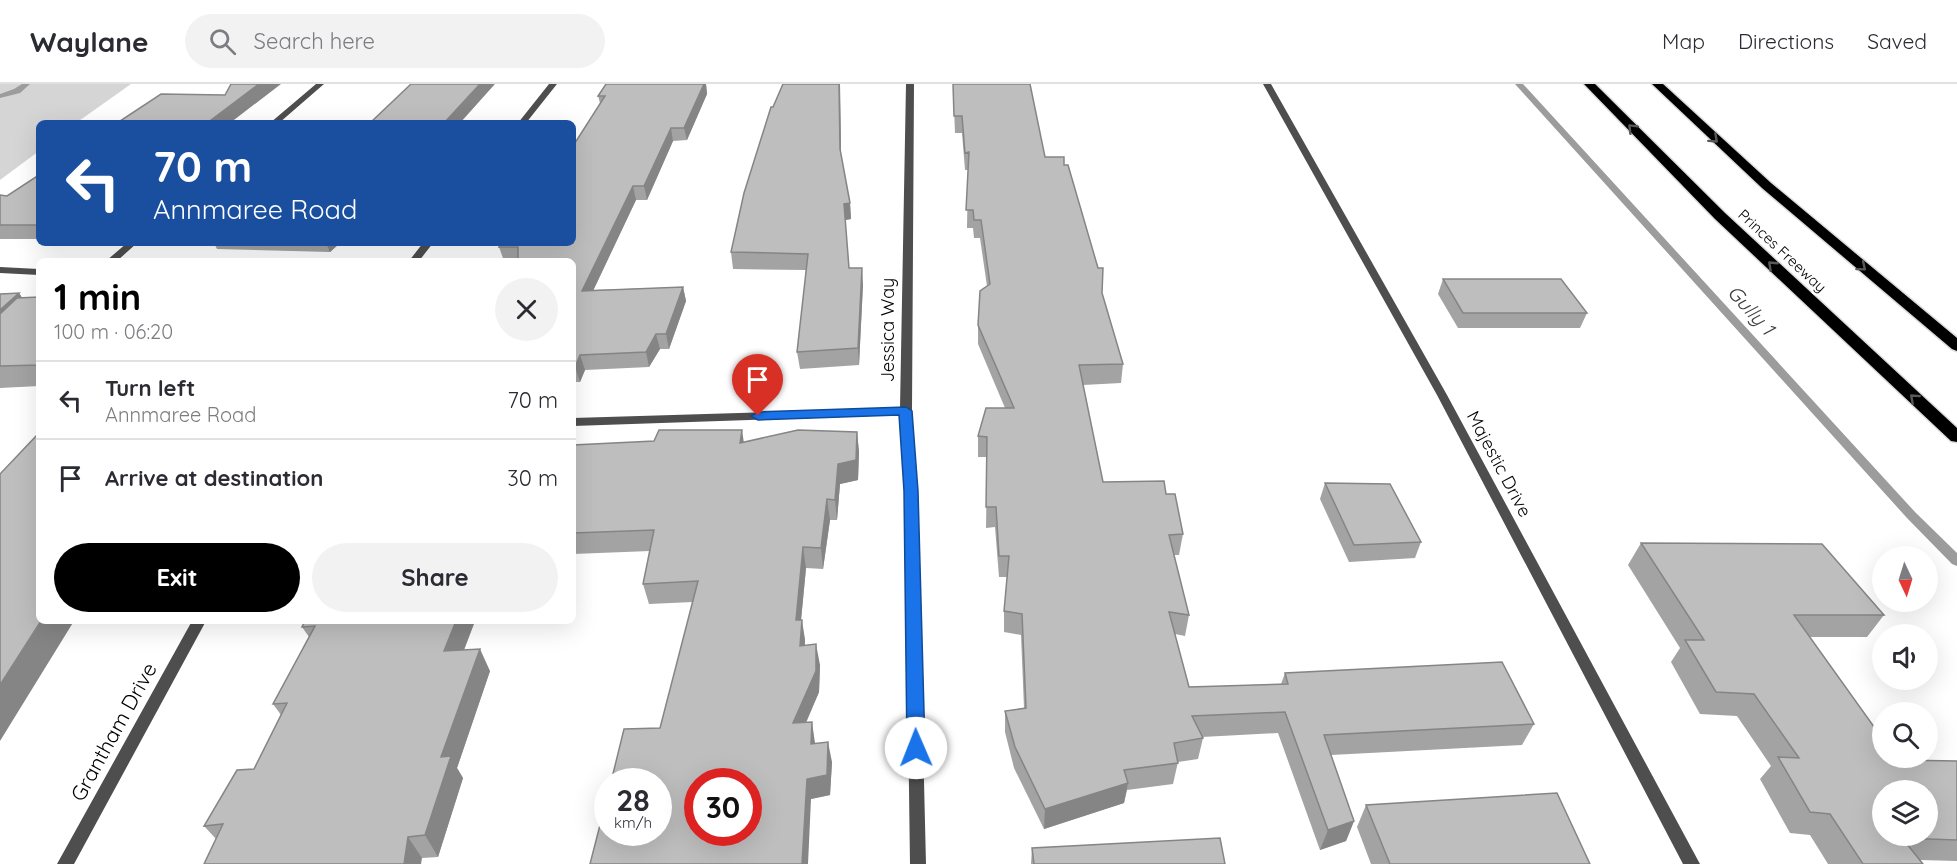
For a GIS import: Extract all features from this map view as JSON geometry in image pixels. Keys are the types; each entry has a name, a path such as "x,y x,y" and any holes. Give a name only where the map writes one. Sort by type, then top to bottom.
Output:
{"highway":[{"name":"Princes Freeway","path":"1589,84 1720,216 1957,437"},
{"path":"1657,84 1703,129 1800,215 1957,346"}],"street":[{"path":"278,120 320,84"},
{"path":"524,120 553,84"},
{"name":"Jessica Way","path":"910,84 906,411 911,491 918,864"},
{"name":"Majestic Drive","path":"1268,84 1442,396 1692,864"},
{"path":"114,258 128,246"},
{"path":"416,258 426,246"},
{"path":"0,270 36,272"},
{"path":"576,422 906,411"},
{"name":"Grantham Drive","path":"65,864 197,624"}],"shaded area":[{"path":"0,84 131,84 80,120 36,120 36,153 0,180"}],"building":[{"path":"231,84 259,84 211,120 122,120 161,94 225,95"},
{"path":"411,84 480,84 447,120 373,120"},
{"path":"606,84 704,84 684,128 671,128 644,186 633,186 582,291 683,287 666,334 656,334 646,352 580,355 576,365 576,258 518,258 518,247 499,247 576,246 576,141 605,96 598,96"},
{"path":"783,84 839,84 840,149 850,203 844,204 849,268 862,268 858,348 797,352 808,254 731,252 744,193 771,107"},
{"path":"953,84 1030,84 1045,157 1064,157 1064,165 1068,165 1098,268 1103,268 1102,293 1123,364 1079,365 1103,482 1164,481 1166,494 1175,494 1183,534 1169,535 1189,615 1169,612 1189,687 1288,684 1285,673 1502,662 1534,724 1324,735 1354,821 1328,830 1285,712 1192,716 1203,738 1174,743 1178,763 1124,770 1128,783 1045,809 1015,747 1005,711 1026,708 1022,614 1004,611 1009,556 999,556 996,507 986,507 987,437 978,436 986,408 1014,408 978,325 980,291 990,284 981,220 974,220 973,210 966,210 969,152 965,153 962,116 954,116"},
{"path":"36,177 36,225 0,225 0,195 7,196"},
{"path":"1443,279 1561,279 1587,313 1463,313"},
{"path":"19,293 0,310 0,294"},
{"path":"36,297 36,365 0,366 0,314 17,298"},
{"path":"659,430 742,430 740,443 798,430 857,432 856,460 838,464 835,500 827,499 821,548 803,547 796,620 802,620 800,646 816,644 816,671 793,723 812,722 811,744 828,742 827,775 807,779 802,864 590,864 595,846 672,846 672,768 614,768 624,729 660,728 698,581 643,584 654,530 576,533 576,445 654,441"},
{"path":"36,436 36,624 39,624 0,685 0,474"},
{"path":"1325,483 1390,484 1421,542 1354,545"},
{"path":"1641,543 1822,544 1872,601 1872,612 1881,612 1884,615 1794,615 1872,724 1872,768 1938,768 1938,761 1957,761 1957,840 1938,839 1938,780 1872,780 1872,846 1908,846 1923,864 1863,864 1830,814 1810,812 1778,757 1799,758 1754,694 1716,692 1685,640 1704,640"},
{"path":"304,624 455,624 444,651 480,649 441,757 451,756 425,835 408,837 404,864 204,864 223,824 204,826 237,770 254,769 287,703 273,704 315,626 302,627"},
{"path":"1557,793 1590,864 1390,864 1366,805"},
{"path":"1220,838 1225,864 1034,864 1032,848"}],"waterway":[{"path":"0,96 17,91 26,84"},
{"name":"Gully 1","path":"1519,84 1911,515 1957,561"}],"route":[{"path":"758,416 906,411 911,491 916,748"}]}
